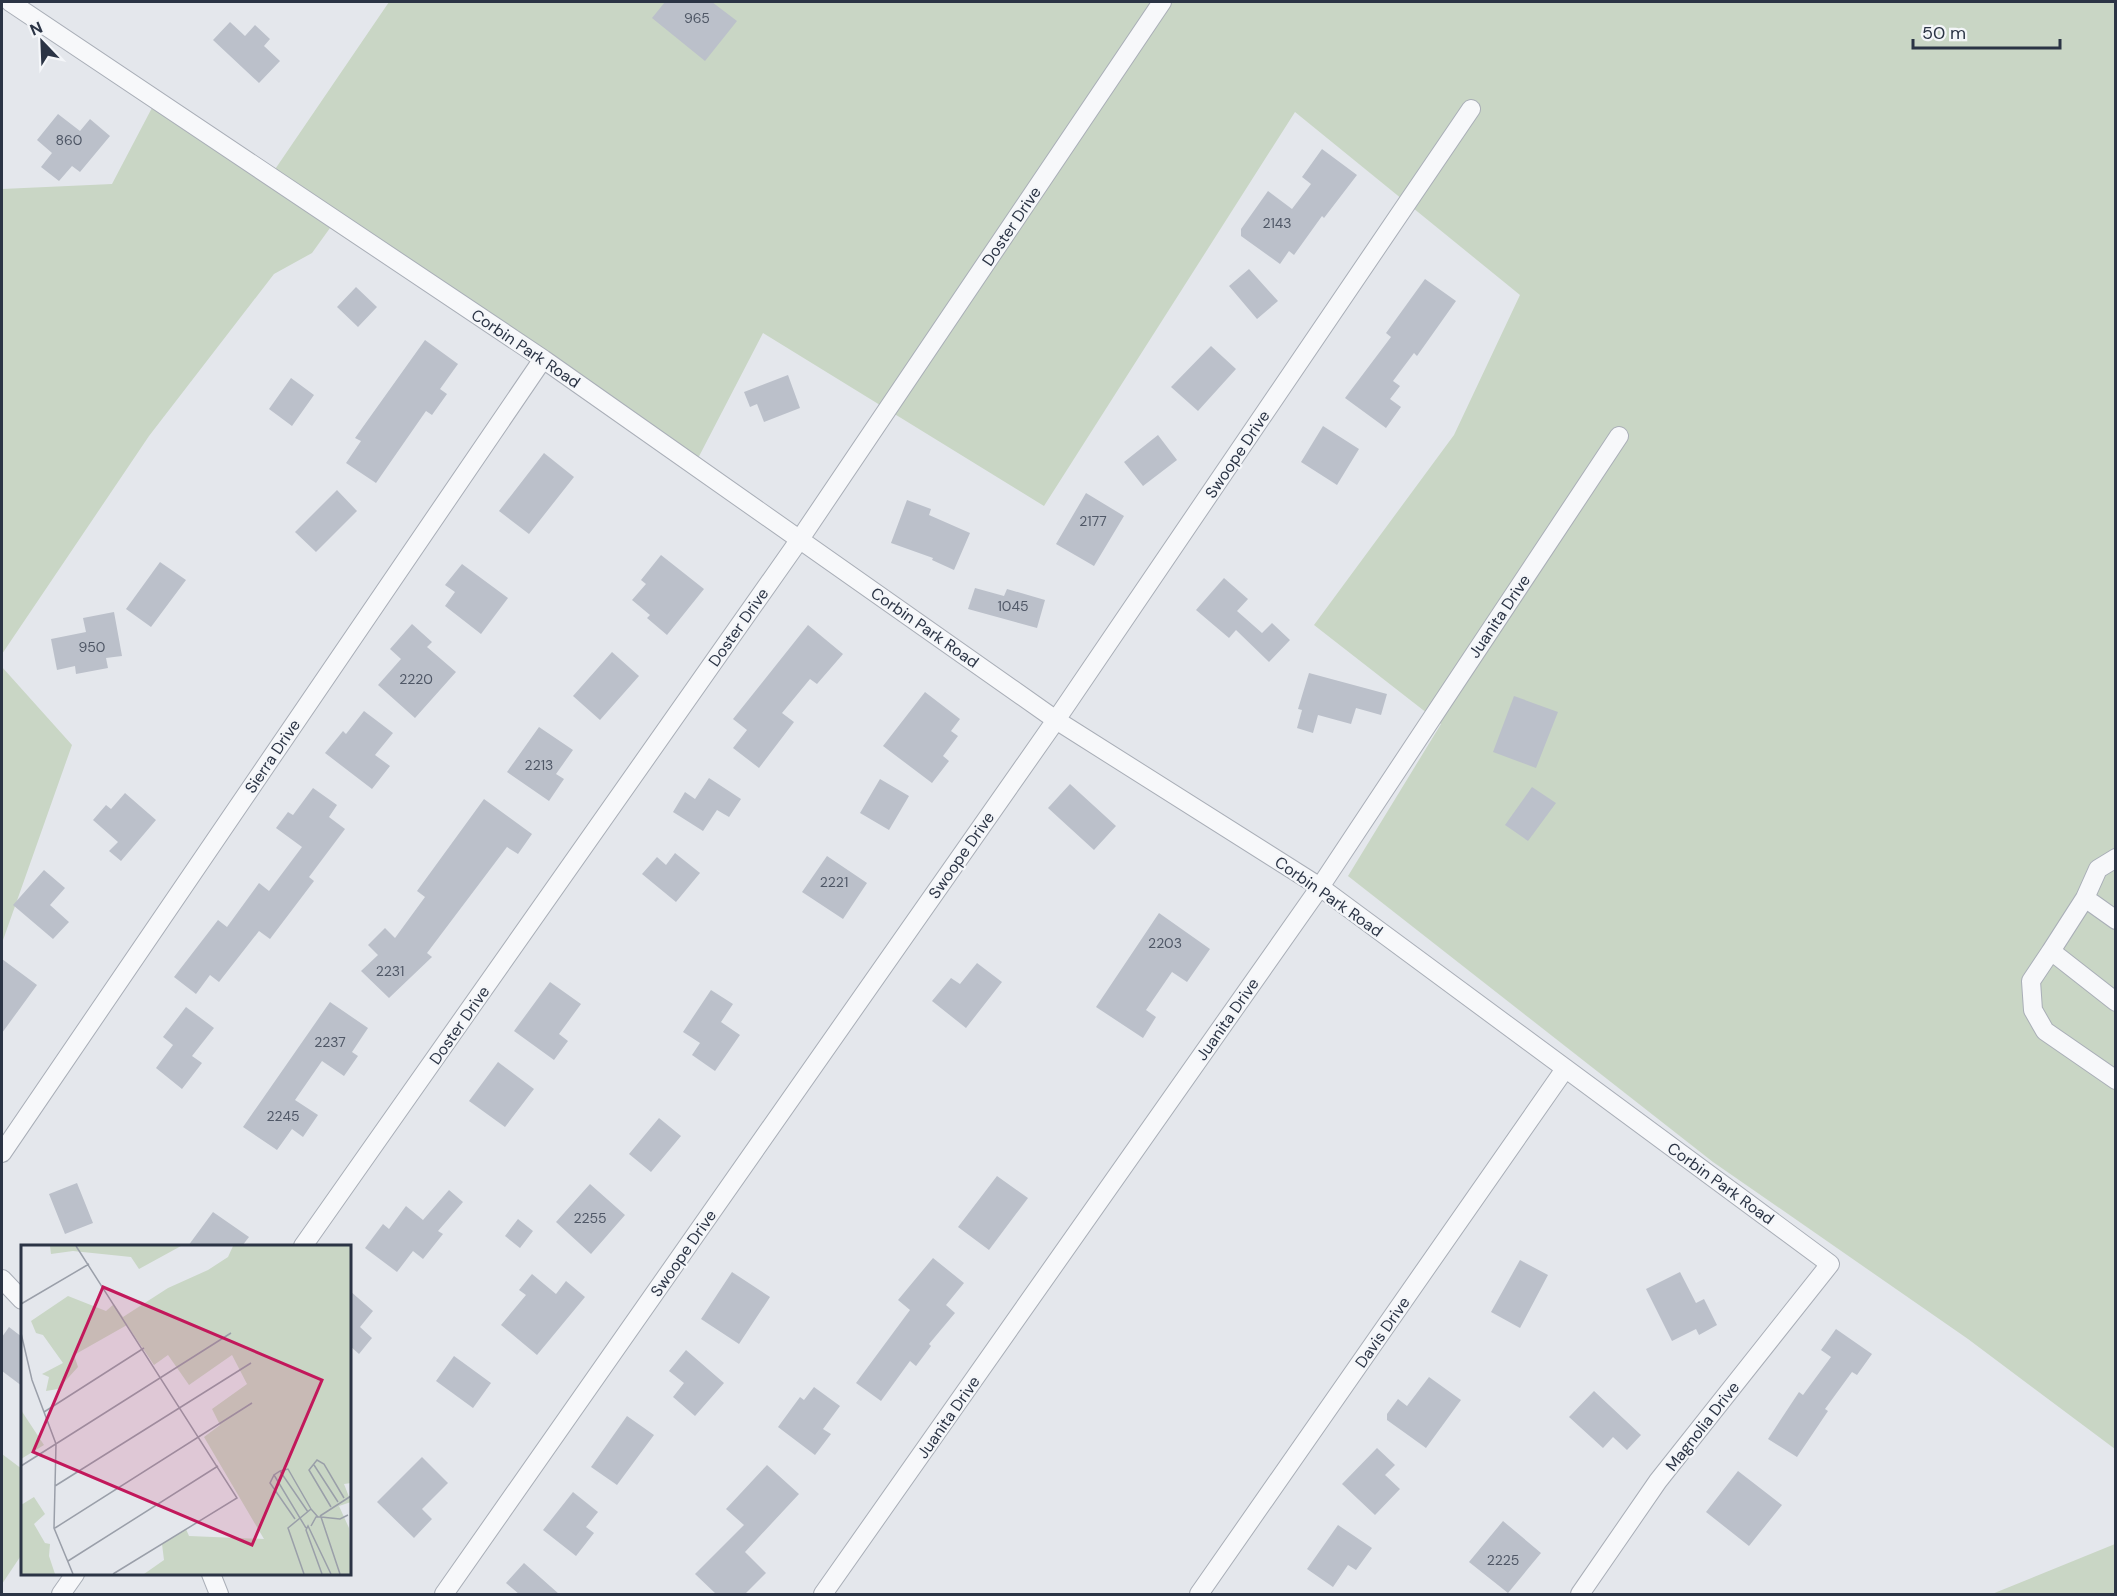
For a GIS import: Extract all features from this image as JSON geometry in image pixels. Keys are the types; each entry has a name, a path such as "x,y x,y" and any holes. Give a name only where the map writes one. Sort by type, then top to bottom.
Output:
{"street":[{"name":"Corbin Park Road","path":"10,2 543,359 1056,720 1320,887 1830,1264"},
{"name":"Doster Drive","path":"304,1245 800,538 1162,2"},
{"name":"Swoope Drive","path":"444,1594 1056,720 1471,109"},
{"name":"Sierra Drive","path":"2,1153 543,359"},
{"name":"Juanita Drive","path":"823,1594 1320,887 1619,436"},
{"path":"2115,858 2098,869 2085,898 2031,981 2033,1010 2045,1031 2115,1080"},
{"path":"2085,898 2115,920"},
{"path":"2051,951 2115,1002"},
{"name":"Davis Drive","path":"1199,1594 1565,1069"},
{"name":"Magnolia Drive","path":"1580,1594 1658,1481 1830,1264"},
{"path":"2,1279 21,1299"},
{"path":"61,1594 74,1575"},
{"path":"211,1575 219,1594"}],"green space":[{"path":"389,2 2115,2 2115,1449 1968,1339 1713,1162 1348,876 1441,724 1314,625 1454,435 1520,295 1295,112 1044,506 763,333 694,466 330,228 312,253 274,274 149,436 2,654 2,189 112,184 154,104 265,184"},
{"path":"2,667 72,745 2,943"},
{"path":"2,1454 21,1468 21,1556 2,1584"},
{"path":"2115,1544 2115,1594 1992,1594"}],"building":[{"path":"665,2 712,2 737,21 705,61 652,18"},
{"path":"230,22 245,36 255,25 270,39 264,46 280,61 259,83 213,40"},
{"path":"58,114 80,131 90,119 110,136 80,172 72,166 59,181 41,167 52,153 37,140"},
{"path":"1322,149 1357,175 1324,218 1322,216 1294,255 1289,251 1280,264 1241,236 1241,229 1268,191 1292,209 1311,184 1302,177"},
{"path":"1249,269 1278,301 1257,319 1229,286"},
{"path":"1425,279 1456,301 1417,356 1414,353 1393,381 1400,386 1390,399 1401,407 1386,428 1345,398 1391,337 1386,333"},
{"path":"356,287 377,307 358,327 337,307"},
{"path":"425,340 458,364 440,389 447,394 432,415 426,411 376,483 346,463 361,441 355,438"},
{"path":"1211,346 1236,369 1198,411 1171,387"},
{"path":"788,375 800,408 764,422 757,404 750,407 744,392"},
{"path":"291,378 314,395 292,426 269,409"},
{"path":"1323,426 1359,449 1337,485 1301,462"},
{"path":"1158,435 1177,460 1143,486 1124,462"},
{"path":"544,453 574,477 529,534 499,511"},
{"path":"337,490 357,511 316,552 295,532"},
{"path":"1086,493 1124,516 1094,566 1056,544"},
{"path":"907,500 931,509 929,515 970,533 954,570 932,560 933,558 891,543"},
{"path":"661,555 704,589 667,635 647,618 650,615 632,600 646,584 641,580"},
{"path":"160,562 186,580 151,627 126,609"},
{"path":"462,564 508,598 481,634 445,606 455,592 445,585"},
{"path":"1224,578 1248,599 1237,611 1262,633 1272,623 1290,640 1269,662 1236,630 1229,638 1196,610"},
{"path":"975,588 1004,596 1007,589 1045,600 1037,628 968,609"},
{"path":"114,612 122,656 106,658 108,668 76,674 75,666 57,670 51,639 86,632 83,618"},
{"path":"412,624 432,642 427,647 456,672 415,718 378,685 401,659 390,649"},
{"path":"808,625 843,654 817,684 810,679 782,713 794,722 759,768 733,748 747,730 733,719"},
{"path":"612,652 639,676 600,720 573,696"},
{"path":"1309,673 1387,694 1381,715 1356,708 1351,724 1318,715 1313,733 1297,728 1302,710 1298,709"},
{"path":"925,692 960,719 951,731 958,736 943,756 949,761 932,783 883,746"},
{"path":"1514,696 1558,712 1536,768 1493,752"},
{"path":"364,711 393,733 375,755 390,766 372,789 325,753 343,731 346,734"},
{"path":"539,727 573,750 556,774 564,779 549,801 507,772"},
{"path":"709,778 741,799 729,817 717,810 703,831 673,812 685,792 695,799"},
{"path":"880,779 909,796 889,830 860,813"},
{"path":"1070,784 1116,826 1094,850 1048,808"},
{"path":"1532,787 1556,803 1528,841 1505,825"},
{"path":"313,788 337,805 329,817 345,829 309,877 314,881 270,939 259,931 219,982 210,975 196,994 174,977 218,920 227,927 259,883 269,891 302,847 276,828 288,812 293,815"},
{"path":"125,793 156,820 121,861 109,851 118,842 93,820 106,805 111,809"},
{"path":"484,799 532,834 518,854 507,847 427,953 432,957 389,998 361,971 378,955 368,945 385,928 395,938 425,897 417,891"},
{"path":"675,853 700,873 676,902 642,874 657,857 666,865"},
{"path":"827,856 867,883 843,919 802,892"},
{"path":"44,870 65,888 50,905 69,922 53,939 13,905"},
{"path":"1159,913 1210,949 1187,982 1172,972 1146,1010 1156,1017 1143,1038 1096,1007"},
{"path":"2,959 37,985 2,1033"},
{"path":"977,963 1002,982 966,1028 932,1001 951,978 960,984"},
{"path":"550,982 581,1004 559,1034 568,1041 554,1060 514,1031"},
{"path":"711,990 733,1004 721,1022 740,1035 715,1071 692,1055 700,1043 683,1032"},
{"path":"330,1002 368,1028 352,1052 358,1056 344,1076 322,1061 295,1100 318,1115 303,1137 292,1129 277,1150 243,1127"},
{"path":"186,1007 214,1028 192,1056 202,1063 182,1089 156,1068 173,1045 163,1037"},
{"path":"498,1062 534,1089 505,1127 469,1101"},
{"path":"659,1118 681,1136 651,1172 629,1154"},
{"path":"997,1176 1028,1198 989,1250 958,1227"},
{"path":"77,1183 93,1223 65,1234 49,1194"},
{"path":"590,1184 625,1215 591,1254 556,1222"},
{"path":"449,1190 463,1202 438,1231 443,1234 423,1259 413,1251 397,1272 365,1248 383,1224 389,1229 406,1206 423,1220"},
{"path":"213,1212 249,1237 243,1245 189,1245"},
{"path":"518,1219 533,1231 520,1248 505,1236"},
{"path":"933,1258 964,1283 946,1305 955,1313 929,1344 931,1346 916,1366 910,1361 881,1401 856,1383 910,1310 898,1300"},
{"path":"1520,1260 1548,1275 1520,1328 1491,1312"},
{"path":"732,1272 770,1297 739,1344 701,1319"},
{"path":"1680,1272 1696,1303 1704,1299 1717,1325 1699,1335 1696,1329 1672,1341 1646,1289"},
{"path":"532,1274 556,1294 566,1281 585,1297 537,1355 501,1325 526,1295 519,1290"},
{"path":"351,1292 373,1311 360,1327 372,1338 359,1354 351,1347"},
{"path":"9,1327 21,1336 21,1385 2,1371 2,1337"},
{"path":"1836,1329 1872,1354 1857,1375 1852,1372 1825,1409 1828,1411 1797,1457 1768,1439 1799,1392 1803,1395 1831,1357 1821,1350"},
{"path":"686,1350 724,1383 695,1416 673,1397 684,1383 669,1371"},
{"path":"454,1356 491,1383 473,1408 436,1381"},
{"path":"1429,1377 1461,1400 1426,1448 1387,1420 1387,1414 1398,1399 1407,1406"},
{"path":"814,1387 840,1406 823,1429 831,1434 815,1455 778,1427 800,1397 804,1400"},
{"path":"1594,1391 1641,1435 1627,1450 1613,1437 1603,1448 1569,1417"},
{"path":"627,1416 654,1435 617,1485 591,1467"},
{"path":"1377,1448 1395,1465 1385,1475 1400,1489 1375,1515 1342,1484"},
{"path":"422,1457 448,1483 422,1509 432,1519 414,1538 377,1502"},
{"path":"767,1465 799,1494 745,1552 766,1573 745,1594 716,1594 695,1574 744,1525 726,1509"},
{"path":"1738,1471 1782,1505 1749,1546 1706,1512"},
{"path":"573,1492 598,1512 586,1527 594,1533 576,1556 543,1530"},
{"path":"1503,1521 1541,1553 1508,1593 1469,1562"},
{"path":"1338,1525 1372,1548 1356,1570 1348,1565 1333,1587 1307,1569"},
{"path":"524,1563 559,1594 519,1594 506,1583"}]}
